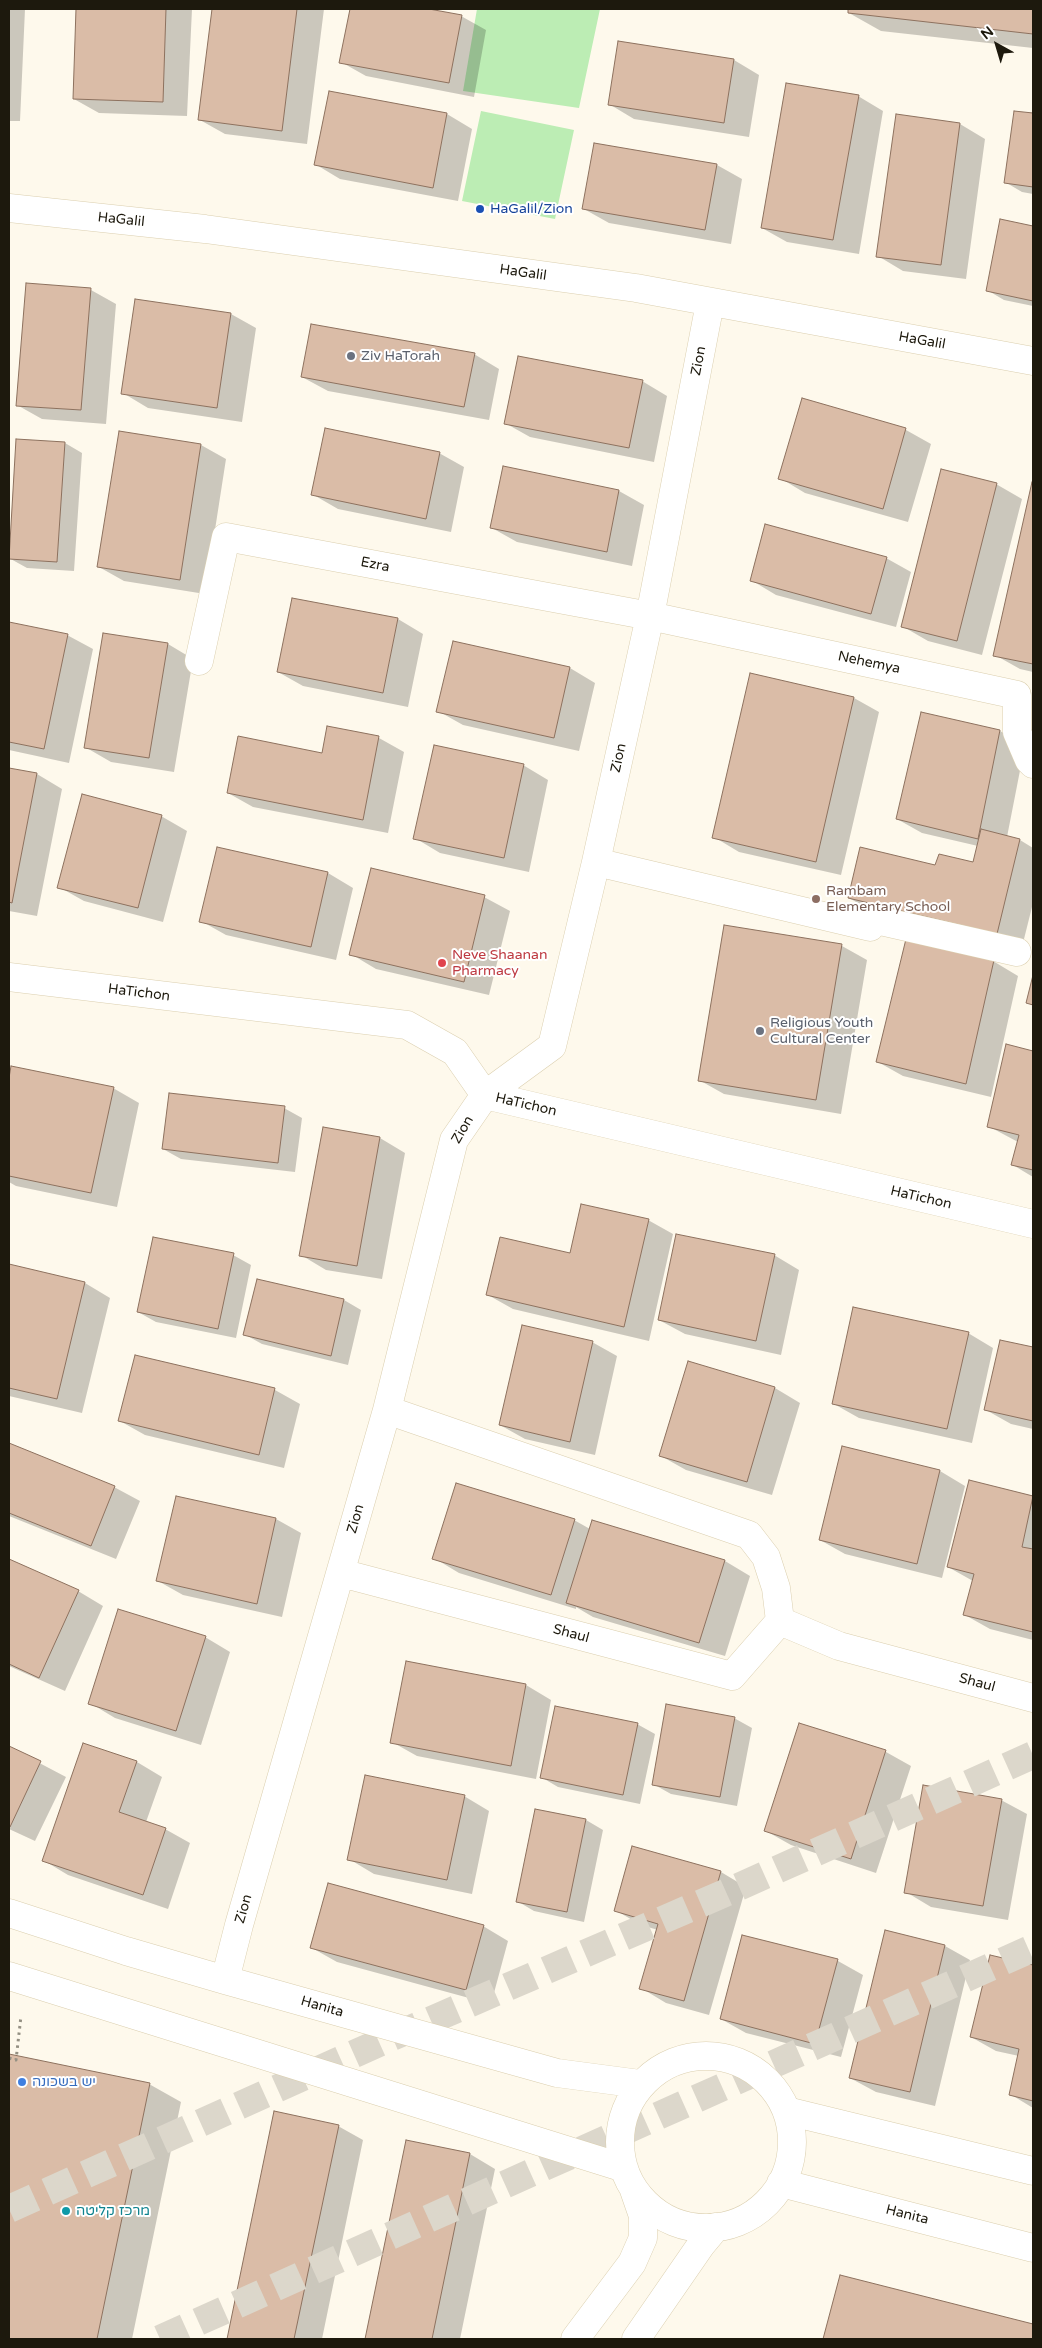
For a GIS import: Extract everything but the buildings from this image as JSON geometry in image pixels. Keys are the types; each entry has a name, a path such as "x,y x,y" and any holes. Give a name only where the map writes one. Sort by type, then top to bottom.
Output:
{"street":[{"name":"HaGalil","path":"9,208 215,230 636,288 1033,361"},
{"name":"Zion","path":"225,1980 239,1925 387,1410 454,1140 485,1095 552,1046 596,862 650,616 710,303"},
{"name":"Ezra","path":"199,662 226,537 650,616"},
{"name":"Nehemya","path":"650,616 1017,695 1017,732 1029,760 1033,764"},
{"path":"596,862 870,927 872,919 1017,952"},
{"name":"HaTichon","path":"9,977 407,1025 455,1052 485,1095 1033,1224"},
{"path":"387,1410 749,1535 766,1557 776,1588 780,1621"},
{"name":"Shaul","path":"340,1573 732,1676 780,1621 839,1646 1033,1698"},
{"name":"Hanita","path":"9,1913 126,1951 225,1980 558,2073 640,2084"},
{"path":"17,1978 628,2178 649,2207 669,2220 692,2227 716,2227 738,2221 757,2211 772,2196 781,2183 790,2160 792,2135 787,2111 772,2087 752,2069 726,2058 698,2056 671,2063 640,2084 622,2120 619,2144 628,2178 643,2216 643,2238 632,2263 575,2339"},
{"path":"787,2111 1033,2171"},
{"name":"Hanita","path":"781,2183 1033,2248"},
{"path":"636,2339 701,2245 716,2227"}],"path":[{"path":"9,2058 16,2060 17,1978"}],"green space":[{"path":"477,9 600,9 579,108 463,91"},
{"path":"481,111 574,130 555,219 462,201"}],"tunnel":[{"path":"9,2209 392,2037 725,1893 1033,1755"},
{"path":"160,2339 1033,1948"}],"place":[{"name":"HaGalil/Zion","path":"480,209"},
{"name":"Ziv HaTorah","path":"351,356"},
{"name":"Rambam Elementary School","path":"816,899"},
{"name":"Neve Shaanan Pharmacy","path":"442,963"},
{"name":"Religious Youth Cultural Center","path":"760,1031"},
{"name":"יש בשכונה","path":"22,2082"},
{"name":"מרכז קליטה","path":"66,2211"}]}
